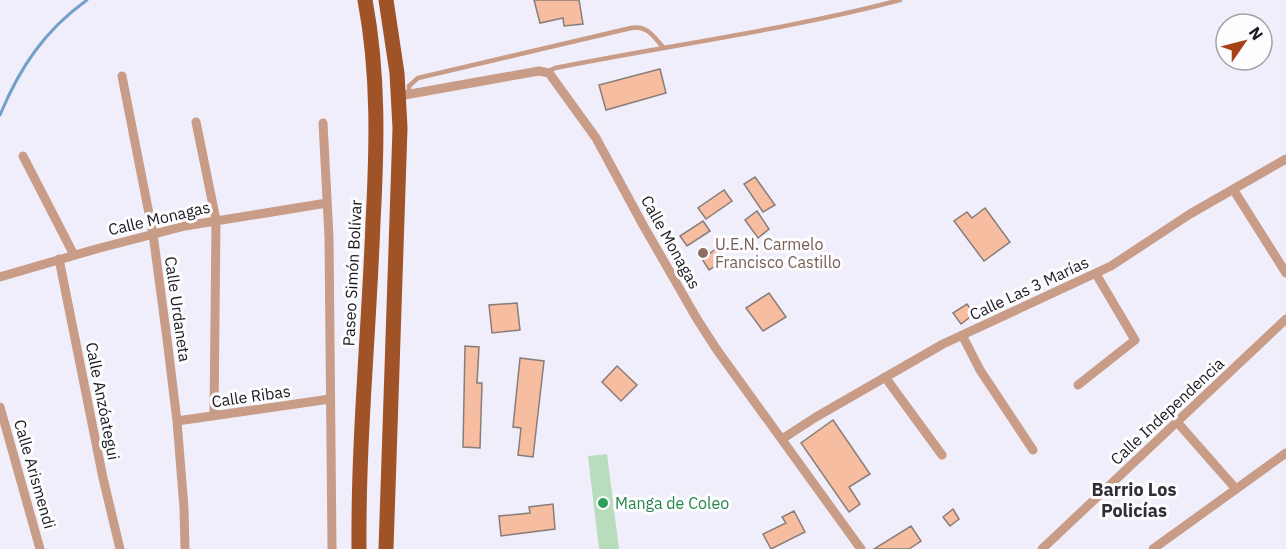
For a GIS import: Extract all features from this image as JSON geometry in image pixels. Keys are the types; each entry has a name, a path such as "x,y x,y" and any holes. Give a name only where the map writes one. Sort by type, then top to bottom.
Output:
{"main road":[{"name":"Paseo Simón Bolívar","path":"359,549 360,447 371,270 377,105 365,0"},
{"path":"386,0 404,95 386,549"}],"street":[{"path":"404,95 540,71 547,72"},
{"name":"Calle Monagas","path":"547,72 553,76 596,138 697,319 861,549"},
{"name":"Calle Urdaneta","path":"122,76 153,234 177,422 184,508 184,549"},
{"path":"196,122 216,220 214,416"},
{"name":"Paseo Simón Bolívar","path":"323,123 327,202 332,549"},
{"path":"23,156 74,255"},
{"name":"Calle Las 3 Marías","path":"782,439 885,377 962,335 1096,274 1190,214 1286,159"},
{"path":"1233,189 1286,273"},
{"name":"Calle Monagas","path":"0,277 153,234 216,220 327,202"},
{"name":"Calle Anzóategui","path":"59,259 103,478 120,549"},
{"path":"1078,385 1135,340 1096,274"},
{"name":"Calle Independencia","path":"1042,549 1286,319"},
{"path":"962,335 980,370 1033,450"},
{"path":"885,377 942,455"},
{"name":"Calle Ribas","path":"177,422 330,399"},
{"name":"Calle Arismendi","path":"0,407 40,549"},
{"path":"1177,422 1236,489"},
{"path":"1153,549 1286,453"}],"lane":[{"path":"547,72 555,68 663,47 785,26 900,0"},
{"path":"404,95 409,86 418,78 631,28 639,27 647,30 663,47"}],"green space":[{"name":"Manga de Coleo","path":"607,454 619,549 599,549 588,456"}],"building":[{"path":"534,0 579,0 583,24 564,26 563,18 540,23"},
{"path":"660,69 666,93 606,110 599,85"},
{"path":"755,177 775,205 763,212 744,184"},
{"path":"724,190 732,201 706,219 698,208"},
{"path":"985,208 1010,242 984,261 954,221 967,212 972,218"},
{"path":"757,211 769,229 758,238 745,220"},
{"path":"703,221 710,231 687,246 680,236"},
{"path":"717,248 725,260 709,270 702,259"},
{"path":"769,293 786,317 763,331 746,308"},
{"path":"517,303 520,330 492,333 489,305"},
{"path":"967,304 974,314 961,324 953,313"},
{"path":"465,346 479,347 477,383 482,383 480,448 463,447"},
{"path":"520,358 544,361 533,457 518,455 521,428 513,427"},
{"path":"617,366 637,385 621,401 602,382"},
{"path":"833,420 870,474 849,487 860,504 849,512 801,443"},
{"path":"553,504 555,529 501,536 499,516 530,513 529,507"},
{"path":"953,509 959,519 950,526 943,517"},
{"path":"794,511 805,532 771,549 763,534 786,523 782,517"},
{"path":"911,526 921,541 909,549 874,549"}],"waterway":[{"path":"0,115 16,81 35,51 58,24 87,0"}],"place":[{"name":"U.E.N. Carmelo Francisco Castillo","path":"703,253"},
{"name":"Manga de Coleo","path":"603,503"}],"district":[{"name":"Barrio Los Policías","path":"1134,499"}]}
